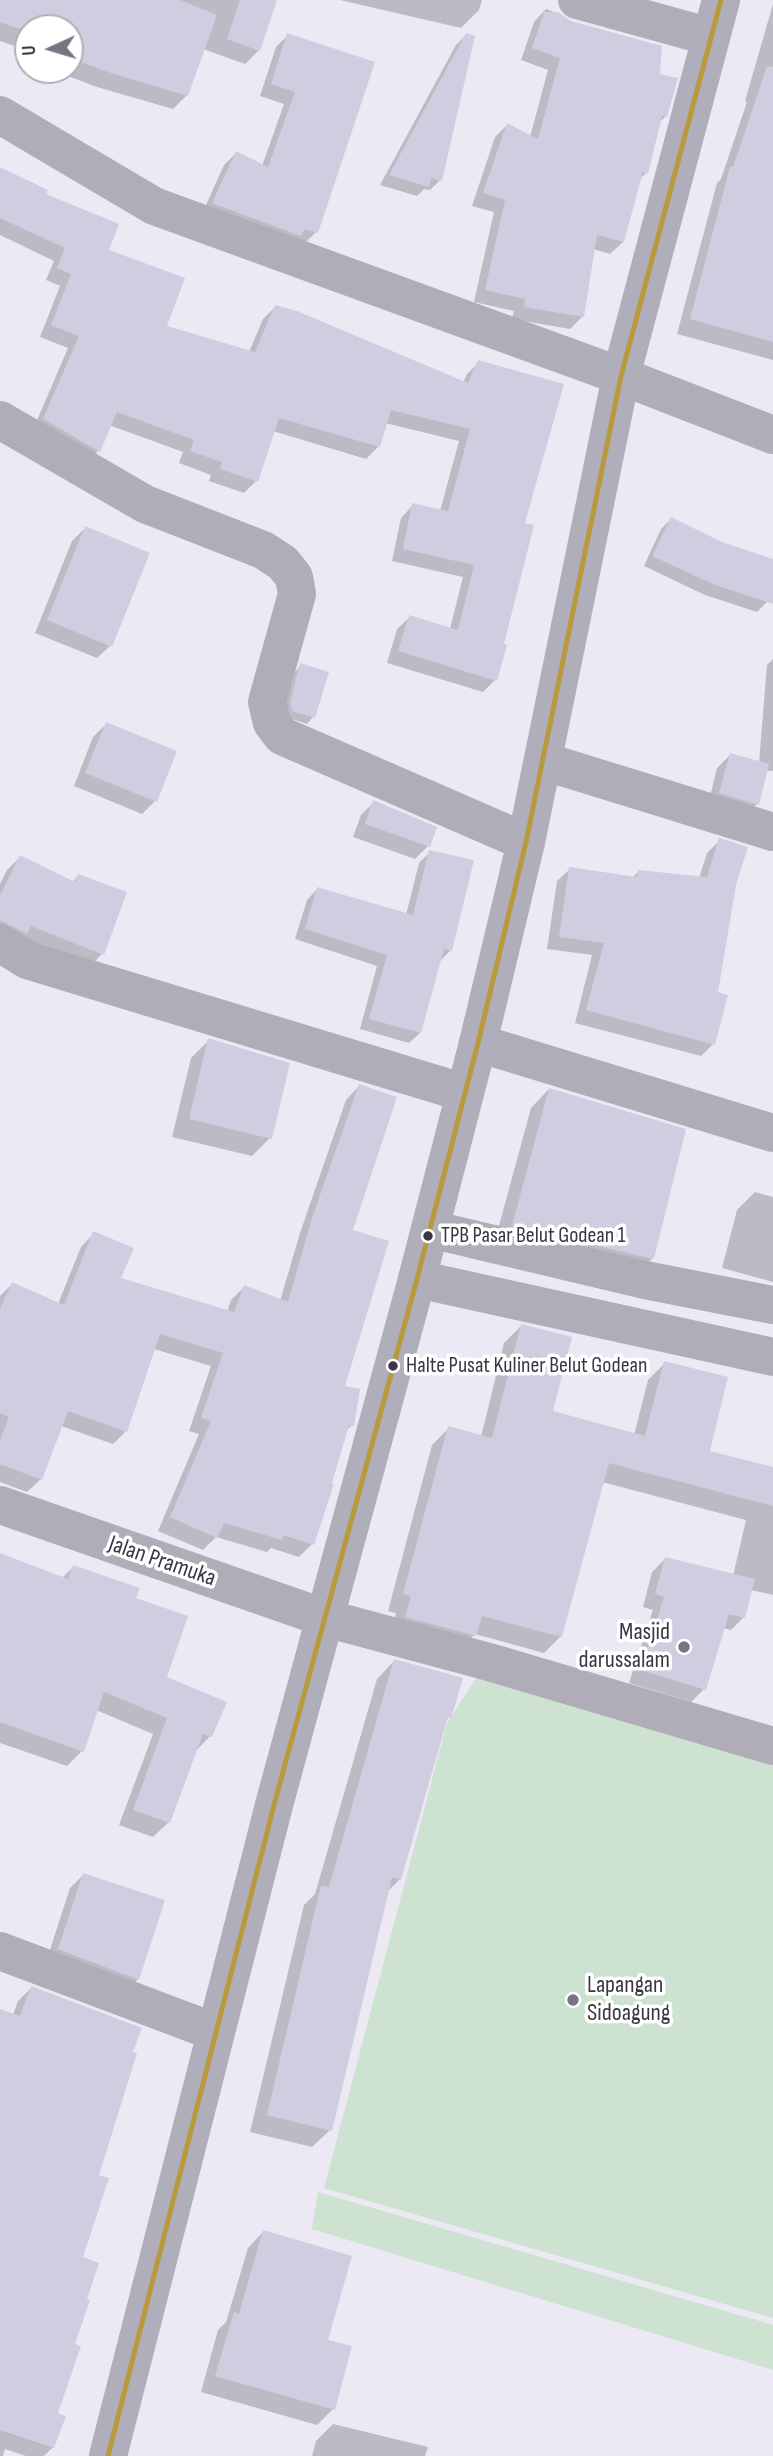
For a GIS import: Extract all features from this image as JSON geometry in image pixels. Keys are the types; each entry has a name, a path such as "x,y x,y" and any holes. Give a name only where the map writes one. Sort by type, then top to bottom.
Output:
{"main road":[{"path":"108,2456 274,1805 417,1279 478,1043 526,842 621,376 721,0"}],"street":[{"path":"577,0 711,37"},
{"path":"0,115 154,206 621,376 773,435"},
{"path":"0,420 145,504 263,550 283,563 294,577 297,594 267,702 272,723 282,736 526,842"},
{"path":"543,761 773,832"},
{"path":"0,943 27,960 465,1093"},
{"path":"478,1043 773,1133"},
{"path":"430,1229 645,1280 773,1305"},
{"path":"417,1279 773,1357"},
{"name":"Jalan Pramuka","path":"0,1506 325,1618 489,1662 773,1746"},
{"path":"0,1951 215,2032"}],"green space":[{"name":"Lapangan Sidoagung","path":"484,1666 773,1750 773,2318 324,2188 447,1723"},
{"path":"318,2192 773,2325 773,2370 312,2229"}],"building":[{"path":"0,0 180,0 217,15 188,96 84,63 84,14 14,14 14,27 0,22"},
{"path":"240,0 277,0 260,51 227,39"},
{"path":"544,12 558,12 571,21 662,46 660,74 678,78 667,117 662,116 648,174 643,172 624,242 597,235 584,317 524,307 525,299 485,290 505,200 483,193 507,123 538,139 560,58 532,48"},
{"path":"287,33 375,62 318,233 305,229 301,236 212,203 236,151 268,167 295,92 271,84"},
{"path":"466,33 475,36 442,181 431,178 429,187 389,175"},
{"path":"767,66 773,67 773,342 690,319 730,167 733,167"},
{"path":"0,167 48,190 46,194 119,224 109,250 185,278 167,326 255,352 275,305 297,311 468,383 478,360 564,384 525,523 534,525 497,681 398,651 409,615 458,630 474,565 403,549 412,503 448,511 470,429 391,410 380,447 279,418 258,482 220,469 222,462 190,451 194,440 117,412 100,452 43,419 79,336 51,325 71,274 57,268 65,248 0,218"},
{"path":"671,517 722,542 773,559 773,604 715,585 652,556"},
{"path":"85,526 150,553 112,647 47,620"},
{"path":"300,663 329,672 315,718 292,711 290,702"},
{"path":"106,722 177,751 157,802 85,773"},
{"path":"730,753 769,764 759,805 719,793"},
{"path":"373,800 437,827 430,847 365,824"},
{"path":"719,838 748,847 736,885 718,992 728,995 715,1045 586,1010 604,943 559,937 569,867 637,877 638,870 707,877"},
{"path":"429,850 474,860 452,951 444,949 421,1033 369,1019 387,955 305,929 317,887 413,915"},
{"path":"20,855 75,882 78,874 127,892 104,955 31,926 27,934 0,920 0,895"},
{"path":"208,1038 290,1063 272,1139 189,1119"},
{"path":"359,1084 397,1097 353,1230 389,1241 345,1386 360,1389 354,1426 349,1425 332,1483 334,1484 314,1545 283,1535 282,1540 224,1523 217,1538 170,1517 211,1421 201,1418 223,1353 160,1334 127,1432 68,1411 42,1480 0,1464 0,1441 9,1417 0,1413 0,1309 12,1282 64,1305 93,1231 134,1248 121,1278 234,1312 244,1285 288,1302 312,1218"},
{"path":"549,1088 686,1129 654,1259 512,1226"},
{"path":"521,1324 572,1337 553,1411 645,1436 664,1361 728,1377 710,1451 773,1467 773,1506 609,1463 562,1637 482,1616 476,1636 405,1617 411,1596 403,1594 448,1426 492,1438"},
{"path":"0,1553 68,1579 73,1565 140,1588 136,1598 188,1616 167,1677 227,1702 212,1737 203,1734 170,1823 133,1810 167,1718 104,1692 84,1752 0,1722"},
{"path":"665,1557 755,1579 745,1618 729,1614 706,1690 641,1670 664,1597 655,1594"},
{"path":"394,1659 463,1678 451,1718 448,1717 401,1880 392,1877 332,2131 267,2115 321,1885 329,1887"},
{"path":"83,1873 165,1900 139,1980 58,1949"},
{"path":"31,1986 142,2028 133,2052 137,2053 99,2175 109,2178 83,2257 99,2263 75,2344 81,2346 58,2413 66,2416 54,2448 0,2430 0,2009 20,2016"},
{"path":"263,2230 352,2256 328,2340 352,2346 335,2410 215,2376 234,2312 239,2314"}],"transit line":[{"path":"108,2456 274,1805 417,1279 478,1043 526,842 621,376 721,0"}],"place":[{"name":"TPB Pasar Belut Godean 1","path":"428,1236"},
{"name":"Halte Pusat Kuliner Belut Godean","path":"393,1366"},
{"name":"Masjid darussalam","path":"684,1647"},
{"name":"Lapangan Sidoagung","path":"573,2000"}]}
